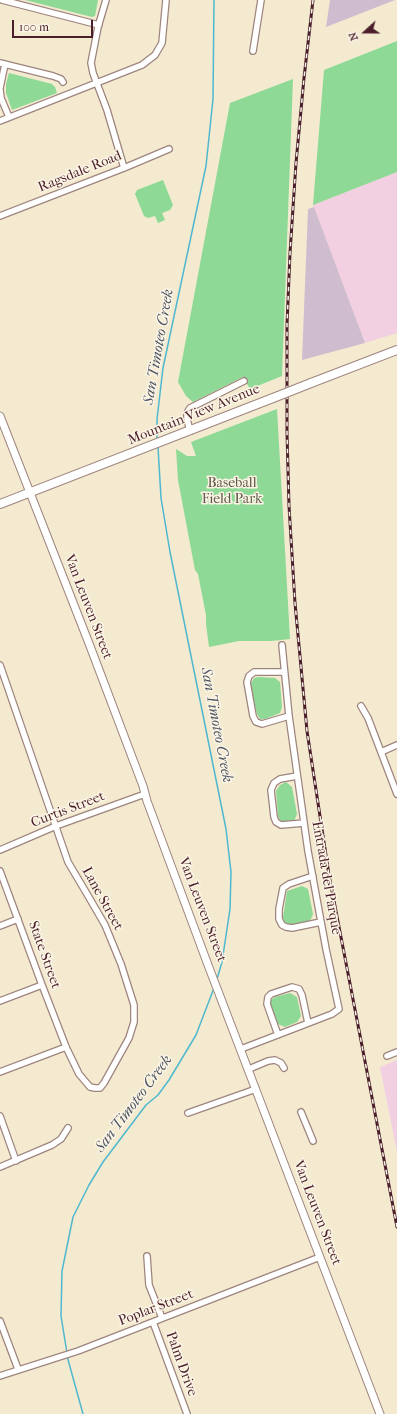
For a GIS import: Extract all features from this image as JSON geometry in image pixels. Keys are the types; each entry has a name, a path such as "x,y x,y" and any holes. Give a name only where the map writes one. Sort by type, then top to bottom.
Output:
{"main road":[{"name":"Mountain View Avenue","path":"0,504 30,494 397,350"}],"street":[{"path":"2,0 99,25"},
{"path":"106,0 91,59 96,83 107,110 124,168"},
{"path":"0,120 142,65 155,55 162,43 166,0"},
{"path":"253,51 261,0"},
{"path":"9,117 1,98 0,89 2,63 53,76 61,79 63,82"},
{"name":"Ragsdale Road","path":"0,216 169,149"},
{"path":"190,431 187,419 187,413 190,408 244,381"},
{"name":"Van Leuven Street","path":"0,416 90,646 208,965 249,1068 380,1414"},
{"name":"Entrada del Parque","path":"241,1049 332,1014 339,1009 321,922 304,823 289,716 282,645"},
{"name":"Lane Street","path":"0,664 68,862 105,925 121,964 134,1005 134,1022 130,1038 100,1088 90,1087 79,1074 66,1047"},
{"path":"284,672 254,672 249,676 246,682 253,716 256,722 262,724 289,716"},
{"path":"361,706 368,718 397,794"},
{"path":"381,752 397,745"},
{"path":"297,776 280,779 274,783 271,790 274,817 276,822 281,825 304,823"},
{"name":"Curtis Street","path":"0,850 56,826 146,794"},
{"name":"State Street","path":"0,871 66,1047"},
{"path":"313,876 289,884 283,888 279,909 279,919 282,925 286,928 321,922"},
{"path":"0,926 18,919"},
{"path":"0,1001 42,985"},
{"path":"278,1035 267,1004 268,997 271,994 292,987 299,990 302,995 308,1023"},
{"path":"0,1072 66,1047"},
{"path":"387,1056 397,1052"},
{"path":"249,1068 275,1060 281,1063 284,1068"},
{"path":"188,1114 256,1089"},
{"path":"301,1112 313,1141"},
{"path":"0,1116 16,1161"},
{"path":"0,1167 52,1145 60,1139 68,1128"},
{"path":"147,1256 149,1285 162,1318"},
{"name":"Poplar Street","path":"0,1376 78,1351 320,1257"},
{"path":"0,1320 18,1369"},
{"name":"Palm Drive","path":"153,1322 187,1414"}],"shaded area":[{"path":"330,0 395,0 326,27"},
{"path":"397,172 397,333 365,343 313,205"},
{"path":"314,207 365,343 302,360 308,209"},
{"path":"397,1060 397,1152 380,1067"}],"green space":[{"path":"25,0 98,0 95,16 92,17"},
{"path":"397,41 397,172 313,205 324,70"},
{"path":"9,73 52,84 57,93 12,110 6,93 6,84"},
{"path":"293,79 282,376 250,389 243,377 193,402 186,396 178,382 230,103"},
{"path":"163,180 173,205 170,210 162,213 165,220 158,223 155,216 148,218 144,216 135,194 137,190"},
{"name":"Baseball Field Park","path":"277,409 290,639 271,641 239,641 209,647 206,615 198,574 195,570 178,480 176,449 187,456 196,456 191,442"},
{"path":"254,678 275,678 280,682 282,707 280,713 265,719 260,719 257,714 250,685"},
{"path":"286,782 292,787 297,814 294,821 285,822 280,820 278,816 276,791 280,785"},
{"path":"302,886 308,889 313,914 310,921 291,925 285,924 283,917 287,891"},
{"path":"290,993 297,997 301,1016 297,1022 285,1027 278,1024 270,1005 271,1000 275,997"}],"waterway":[{"name":"San Timoteo Creek","path":"157,439 157,419 163,368 206,166 213,99 214,0"},
{"name":"San Timoteo Creek","path":"158,447 161,498 170,552 226,829 231,872 230,909 222,962 217,979"},
{"name":"San Timoteo Creek","path":"67,1353 61,1316 62,1271 73,1217 89,1185 103,1162 146,1105 158,1095 169,1080 196,1035 214,988"},
{"name":"San Timoteo Creek","path":"67,1356 83,1414"}],"railway":[{"path":"313,0 296,163 287,325 289,506 295,603 307,731 329,875 397,1227"}]}
